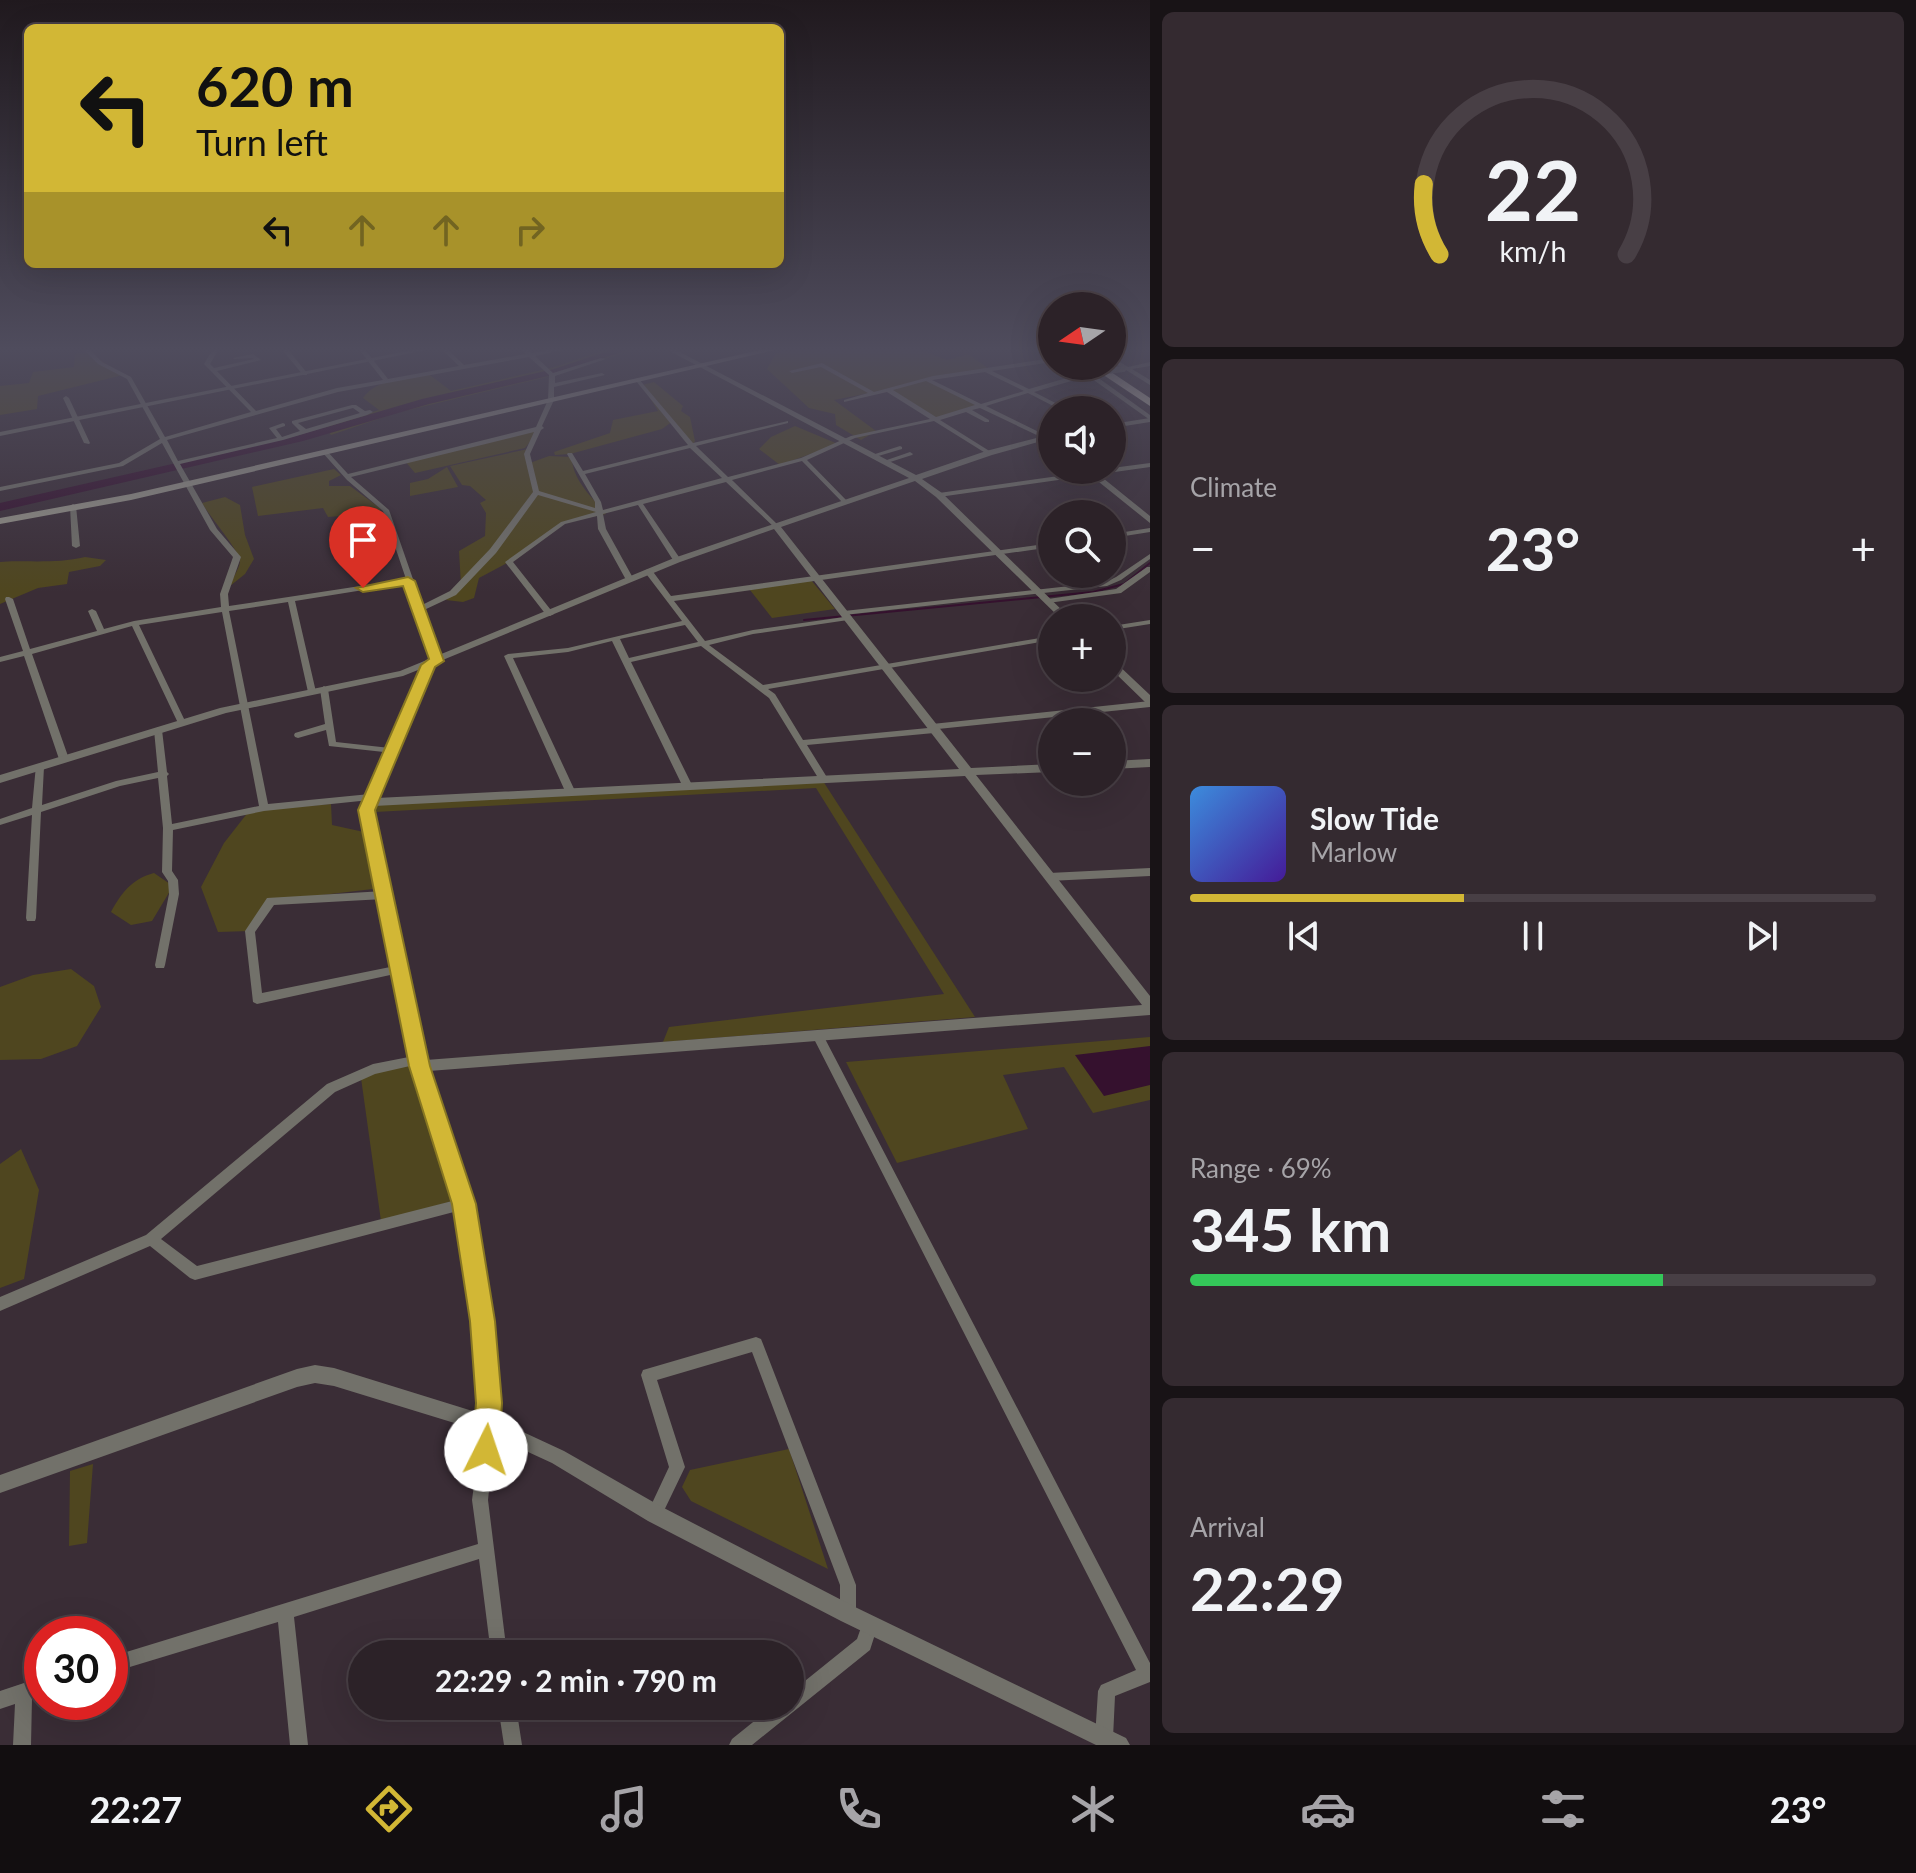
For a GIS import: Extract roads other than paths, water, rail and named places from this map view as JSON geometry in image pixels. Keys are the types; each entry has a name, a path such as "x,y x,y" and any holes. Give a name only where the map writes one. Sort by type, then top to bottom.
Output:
{"main road":[{"path":"0,521 187,484 427,428"}],"street":[{"path":"0,434 28,428"},
{"path":"80,428 87,443"},
{"path":"158,428 214,530 237,557 224,594 225,609 264,808"},
{"path":"0,489 121,465 164,439 201,428"},
{"path":"272,428 281,439"},
{"path":"301,428 305,432"},
{"path":"178,466 317,428"},
{"path":"346,476 539,428"},
{"path":"418,610 453,593 493,551 536,492 527,454 541,428"},
{"path":"678,428 776,526 1150,1008"},
{"path":"581,473 761,428"},
{"path":"824,428 887,461 939,495 1051,604"},
{"path":"550,614 509,562 563,523 803,459 847,440 896,428"},
{"path":"951,428 989,453"},
{"path":"0,779 246,705 380,679 433,663 677,560 989,453 1038,441"},
{"path":"875,455 900,448"},
{"path":"325,452 346,476 386,510 433,663 368,799 384,895 419,1063 464,1204 480,1294 489,1425 480,1500 497,1640"},
{"path":"570,454 601,512 602,529 629,578"},
{"path":"887,461 910,454"},
{"path":"803,459 846,503"},
{"path":"1126,468 1150,465"},
{"path":"939,495 1038,480"},
{"path":"1105,484 1150,520"},
{"path":"536,492 601,512"},
{"path":"639,502 677,560"},
{"path":"73,506 76,546"},
{"path":"1126,534 1150,530"},
{"path":"669,599 815,576 1038,547"},
{"path":"626,661 794,624 1116,582 1150,556"},
{"path":"1048,601 1118,591 1150,569"},
{"path":"648,571 703,644 764,687 823,779"},
{"path":"0,660 134,623 408,581"},
{"path":"9,599 64,759"},
{"path":"291,599 312,692"},
{"path":"92,611 101,632"},
{"path":"570,791 508,656 568,650 687,622"},
{"path":"1126,626 1150,622"},
{"path":"134,623 182,723"},
{"path":"615,638 687,785"},
{"path":"764,687 1038,640"},
{"path":"1126,678 1150,702"},
{"path":"324,689 332,744 390,751"},
{"path":"801,743 1150,702"},
{"path":"298,735 329,726"},
{"path":"158,730 168,828 167,872 173,880 174,894 160,965"},
{"path":"1126,764 1150,763"},
{"path":"31,918 39,767"},
{"path":"168,828 264,808 368,799 1038,769"},
{"path":"0,822 119,783 164,774"},
{"path":"1049,877 1150,872"},
{"path":"384,895 271,901 250,931 257,999 400,969"},
{"path":"0,1304 151,1239 331,1088 373,1069 1150,1008"},
{"path":"818,1036 1148,1674 1107,1691 1111,1742"},
{"path":"151,1239 195,1273 464,1204"},
{"path":"655,1514 677,1467 648,1375 756,1344 848,1585 848,1614"},
{"path":"0,1484 315,1374 353,1381 489,1425 558,1457 655,1514 848,1614 1111,1742"},
{"path":"128,1659 484,1550"},
{"path":"285,1611 299,1745"},
{"path":"804,1693 864,1644 870,1625"},
{"path":"0,1700 24,1692"},
{"path":"22,1745 27,1720"},
{"path":"509,1720 513,1745"},
{"path":"738,1745 770,1720"}],"waterway":[{"path":"0,507 334,428"},
{"path":"804,620 1093,592 1124,584 1150,563"}]}
